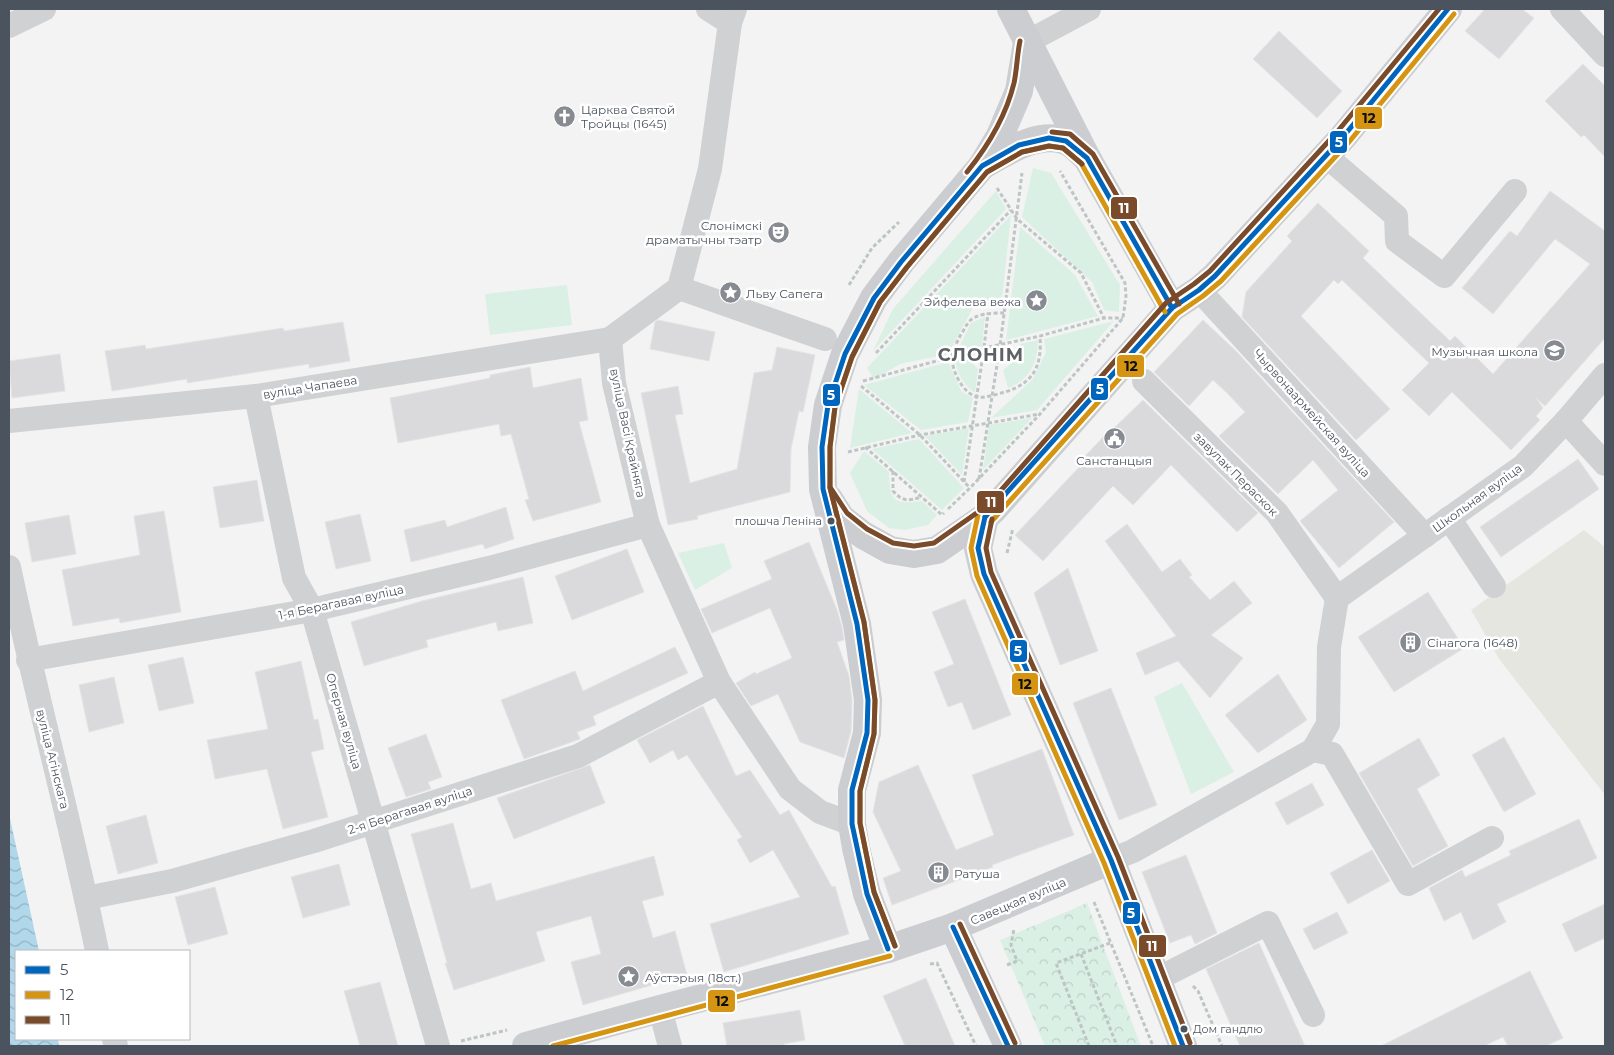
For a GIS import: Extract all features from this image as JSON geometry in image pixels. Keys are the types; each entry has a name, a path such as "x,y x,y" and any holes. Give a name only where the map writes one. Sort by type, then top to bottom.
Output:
{"main road":[{"path":"1011,9 1087,158 1172,308"},
{"path":"823,489 841,518 863,535 890,550 914,554 937,550 985,518 1172,308 1199,290 1215,276 1326,156 1448,9"},
{"path":"888,950 868,894 852,824 852,790 867,733 868,700 857,624 823,489 822,447 828,405 845,354 874,298 901,262 982,166 1000,136 1019,91 1027,42"},
{"path":"982,166 1019,145 1048,138 1066,142 1087,158"},
{"path":"985,518 978,548 984,574 1111,860 1183,1046"},
{"name":"Савецкая вуліца","path":"526,1046 888,950 953,928 1111,860"},
{"path":"953,928 1008,1046"}],"street":[{"path":"9,26 44,9"},
{"path":"610,339 679,288 710,169 732,16 708,9"},
{"path":"1027,42 1089,9"},
{"path":"1562,9 1605,55"},
{"path":"1326,156 1396,216 1397,241 1444,276 1514,192"},
{"path":"679,288 825,339"},
{"name":"Чырвонаармейская вуліца","path":"1199,290 1425,536"},
{"name":"вуліца Чапаева","path":"9,421 256,396 610,339"},
{"name":"вуліца Васі Крайняга","path":"610,339 614,383 648,525 719,682 790,789 820,812 852,824"},
{"name":"Школьная вуліца","path":"1337,598 1523,466 1566,421 1605,375"},
{"name":"завулак Пераскок","path":"1144,381 1277,513 1337,598"},
{"name":"Оперная вуліца","path":"256,396 294,578 312,610 438,1046"},
{"path":"1566,421 1605,464"},
{"path":"1449,518 1494,586"},
{"name":"1-я Берагавая вуліца","path":"28,660 312,610 489,568 648,525"},
{"name":"вуліца Агінскага","path":"9,567 28,660 86,898 97,950"},
{"path":"1337,598 1329,648 1328,724 1313,750 1332,754 1408,884 1492,838"},
{"name":"2-я Берагавая вуліца","path":"86,898 172,881 373,822 578,756 719,682"},
{"name":"Савецкая вуліца","path":"1111,860 1133,851 1313,750"},
{"path":"1157,979 1268,923 1313,1015"},
{"path":"660,1009 670,1046"}],"path":[{"path":"982,166 1017,219 1081,273 1104,318"},
{"path":"979,480 1000,346 1023,166"},
{"path":"866,447 942,515 979,480 1040,414 1123,318 1126,296 1125,283 1057,166"},
{"path":"870,360 1011,210"},
{"path":"1004,312 988,313 969,321 957,342 952,357 954,371 962,387 977,397 992,396 1019,387 1033,375 1041,354 1040,336"},
{"path":"964,482 988,313"},
{"path":"857,383 984,348 1040,336 1104,318 1123,318"},
{"path":"855,391 860,375"},
{"path":"857,383 920,434 970,488"},
{"path":"847,443 845,452 920,434 1040,414"},
{"path":"893,471 893,491 900,499 911,500 922,497"},
{"path":"1090,898 1094,902 1153,1046"},
{"path":"1094,902 1101,898"},
{"path":"1006,965 1017,961 1011,945 1015,926"},
{"path":"1089,1046 1056,963 1110,943"},
{"path":"1081,954 1117,1046"},
{"path":"921,964 937,963 976,1046"}],"shaded area":[{"path":"1584,530 1605,547 1605,795 1499,659 1471,610"}],"green space":[{"path":"1033,168 1051,173 1120,285 1119,312 1104,310 1092,282 1022,217"},
{"path":"996,191 1006,209 873,351 893,309"},
{"path":"1011,215 1001,308 975,304 948,354 900,364 874,379 867,368"},
{"path":"1020,227 1075,275 1098,316 1006,340"},
{"path":"567,285 572,325 490,335 485,294"},
{"path":"985,317 982,346 956,354 971,323"},
{"path":"1114,321 1037,410 991,418 1033,379 1046,352 1044,339"},
{"path":"1038,340 1038,348 1031,369 1016,385 1008,388 1003,370 1014,359 1020,344"},
{"path":"970,356 973,364 978,369 975,393 961,378 955,360"},
{"path":"948,362 961,391 973,398 968,422 921,430 864,385"},
{"path":"859,389 912,433 850,448"},
{"path":"1032,418 983,470 989,425"},
{"path":"969,428 962,475 925,436"},
{"path":"919,439 964,488 942,510 872,449"},
{"path":"864,451 889,472 890,489 895,498 904,502 922,501 937,515 928,525 905,530 889,528 867,511 850,473"},
{"path":"724,543 732,568 695,590 678,553"},
{"path":"1182,683 1234,772 1191,794 1154,697"},
{"path":"1087,903 1141,1046 1045,1046 1000,940"}],"water":[{"path":"9,814 39,950 15,950 15,1040 58,1040 59,1046 9,1046"}],"building":[{"path":"1485,9 1522,9 1534,18 1499,59 1465,31"},
{"path":"1279,31 1342,91 1317,118 1253,59"},
{"path":"1583,64 1605,86 1605,157 1584,135 1581,137 1545,101"},
{"path":"1550,191 1605,231 1605,338 1545,406 1536,398 1543,408 1536,416 1540,420 1511,450 1452,392 1429,416 1402,390 1429,363 1342,280 1338,284 1334,280 1301,316 1390,409 1356,440 1242,317 1246,292 1292,241 1287,236 1318,203 1369,251 1363,258 1450,341 1455,336 1493,374 1590,264 1555,239 1493,314 1462,288 1510,231 1517,236"},
{"path":"658,320 715,332 709,361 650,349 655,322"},
{"path":"1203,320 1236,351 1394,522 1339,568 1300,521 1338,490 1313,460 1278,494 1219,436 1245,412 1228,394 1213,380 1189,406 1154,372"},
{"path":"343,322 350,361 309,368 309,364 187,383 187,379 112,391 105,351 145,345 146,349 283,328 284,331"},
{"path":"777,347 815,355 803,412 799,411 791,449 790,492 697,516 698,519 668,525 641,393 678,386 683,414 675,415 690,483 737,469 754,373 772,370"},
{"path":"60,354 65,391 12,398 9,361"},
{"path":"530,367 533,388 581,378 588,420 579,422 601,502 533,521 525,500 529,499 511,434 501,436 499,424 398,443 390,398 490,378 490,375"},
{"path":"1143,400 1258,513 1237,532 1171,465 1133,505 1113,486 1043,561 1015,535 1085,461 1083,458"},
{"path":"1578,459 1599,489 1501,557 1480,527"},
{"path":"257,480 264,521 220,528 213,487"},
{"path":"506,507 514,539 485,549 483,544 411,562 404,530 445,520 447,527"},
{"path":"164,511 181,612 120,623 119,618 73,626 62,570 140,555 134,516"},
{"path":"360,514 371,561 336,569 325,522"},
{"path":"69,515 76,554 32,562 25,523"},
{"path":"1127,524 1162,572 1180,559 1192,575 1189,577 1210,600 1234,581 1252,603 1211,635 1243,658 1210,698 1178,661 1145,675 1136,653 1176,636 1105,541"},
{"path":"809,542 842,627 844,640 837,642 849,676 852,701 851,731 844,758 800,742 778,694 751,706 736,683 755,672 756,674 792,658 770,608 712,633 701,609 772,579 764,561"},
{"path":"627,549 644,592 572,620 555,576"},
{"path":"1068,568 1098,651 1060,665 1034,593"},
{"path":"523,577 533,623 498,631 496,622 426,640 428,647 364,666 351,622 422,601"},
{"name":"Сінагога (1648)","path":"1428,592 1464,648 1394,692 1358,637"},
{"path":"965,599 1011,715 973,730 962,702 948,707 934,672 954,664 932,612"},
{"path":"675,647 688,673 593,716 596,725 577,732 580,739 524,759 501,700 575,671 583,691"},
{"path":"183,657 194,703 159,711 148,665"},
{"path":"301,661 314,720 318,719 324,749 311,752 328,817 283,829 267,769 215,779 207,740 268,729 255,672"},
{"path":"1278,674 1307,720 1258,753 1225,715"},
{"path":"114,677 124,723 89,732 79,685"},
{"path":"1111,688 1157,805 1119,820 1073,703"},
{"path":"703,706 736,776 750,770 780,815 789,810 832,887 835,886 849,934 724,972 710,924 800,897 773,850 750,863 737,840 742,837 687,755 678,760 673,750 650,763 637,740"},
{"path":"426,734 442,777 428,782 431,789 406,797 388,748"},
{"path":"1504,737 1536,794 1504,812 1472,755"},
{"path":"1419,738 1440,775 1417,789 1448,846 1413,866 1359,773"},
{"path":"1042,749 1074,835 892,905 883,878 901,871 873,812 879,782 918,765 956,850 994,835 972,775"},
{"path":"590,765 605,803 514,839 497,798"},
{"path":"1312,783 1324,805 1287,825 1275,803"},
{"path":"146,815 158,863 118,874 106,826"},
{"path":"1579,819 1597,858 1497,904 1506,922 1473,940 1461,912 1444,921 1429,888 1462,870 1465,877 1511,855 1509,851"},
{"path":"453,823 471,889 491,883 496,901 654,856 664,895 642,901 653,938 675,931 687,975 583,1005 571,962 601,954 591,916 536,932 545,961 454,990 445,963 447,963 411,834"},
{"path":"1372,850 1390,881 1348,904 1330,873"},
{"path":"1186,855 1217,933 1195,944 1191,935 1170,943 1142,872"},
{"path":"339,864 350,905 303,918 291,877"},
{"path":"215,887 228,934 188,945 175,897"},
{"path":"1605,904 1605,938 1575,952 1562,924"},
{"path":"1337,912 1348,933 1314,950 1303,929"},
{"path":"1259,943 1305,1046 1240,1046 1206,969"},
{"path":"1530,971 1563,1038 1546,1046 1508,1046 1503,1037 1484,1046 1381,1046"},
{"path":"926,978 955,1046 905,1046 883,996"},
{"path":"380,982 398,1046 360,1046 344,991"},
{"path":"800,1010 805,1040 784,1044 784,1046 727,1046 723,1023"}],"transit line":[{"name":"11","path":"1082,164 1063,148 1049,146 1022,152 987,172 880,302 852,357 835,407 830,447 830,487 847,513 867,529 893,543 914,546 934,543 988,505 1166,303 1210,271 1337,132 1439,9"},
{"name":"5","path":"985,517 1172,308 1199,290 1215,276 1343,137 1448,9"},
{"name":"12","path":"991,522 1177,314 1221,281 1349,142 1454,14"},
{"name":"11","path":"967,172 989,141 1011,95 1020,41"},
{"name":"11","path":"1052,132 1070,134 1093,154 1179,304"},
{"name":"5","path":"888,949 867,894 852,824 852,790 867,733 868,700 857,624 823,489 822,447 828,405 845,354 874,298 901,262 982,166 1019,145 1049,138 1066,141 1087,158 1172,308"},
{"name":"12","path":"895,946 874,892 860,823 860,791 874,734 875,700 864,622 830,488 830,447 835,407 852,357 880,302 987,172 1022,152 1049,146 1063,148 1081,163 1165,312"},
{"name":"11","path":"830,488 864,622 875,700 874,734 860,791 860,823 874,892 895,946"},
{"name":"12","path":"978,515 971,548 977,576 1104,863 1175,1046"},
{"name":"5","path":"985,517 978,548 984,574 1111,860 1183,1046"},
{"name":"11","path":"992,519 986,548 991,572 1118,857 1190,1043"},
{"name":"11","path":"960,924 1015,1043"},
{"name":"5","path":"953,927 1008,1046"},
{"name":"12","path":"553,1046 890,956"}],"place":[{"name":"Царква Святой Тройцы (1645)","path":"565,116"},
{"name":"Слонімскі драматычны тэатр","path":"778,232"},
{"name":"Льву Сапега","path":"730,293"},
{"name":"Эйфелева вежа","path":"1037,301"},
{"name":"Музычная школа","path":"1554,351"},
{"name":"Санстанцыя","path":"1114,439"},
{"name":"плошча Леніна","path":"831,521"},
{"name":"Сінагога (1648)","path":"1411,642"},
{"name":"Ратуша","path":"938,873"},
{"name":"Аўстэрыя (18ст.)","path":"629,977"},
{"name":"Дом гандлю","path":"1184,1029"}],"district":[{"name":"СЛОНІМ","path":"981,355"}]}
